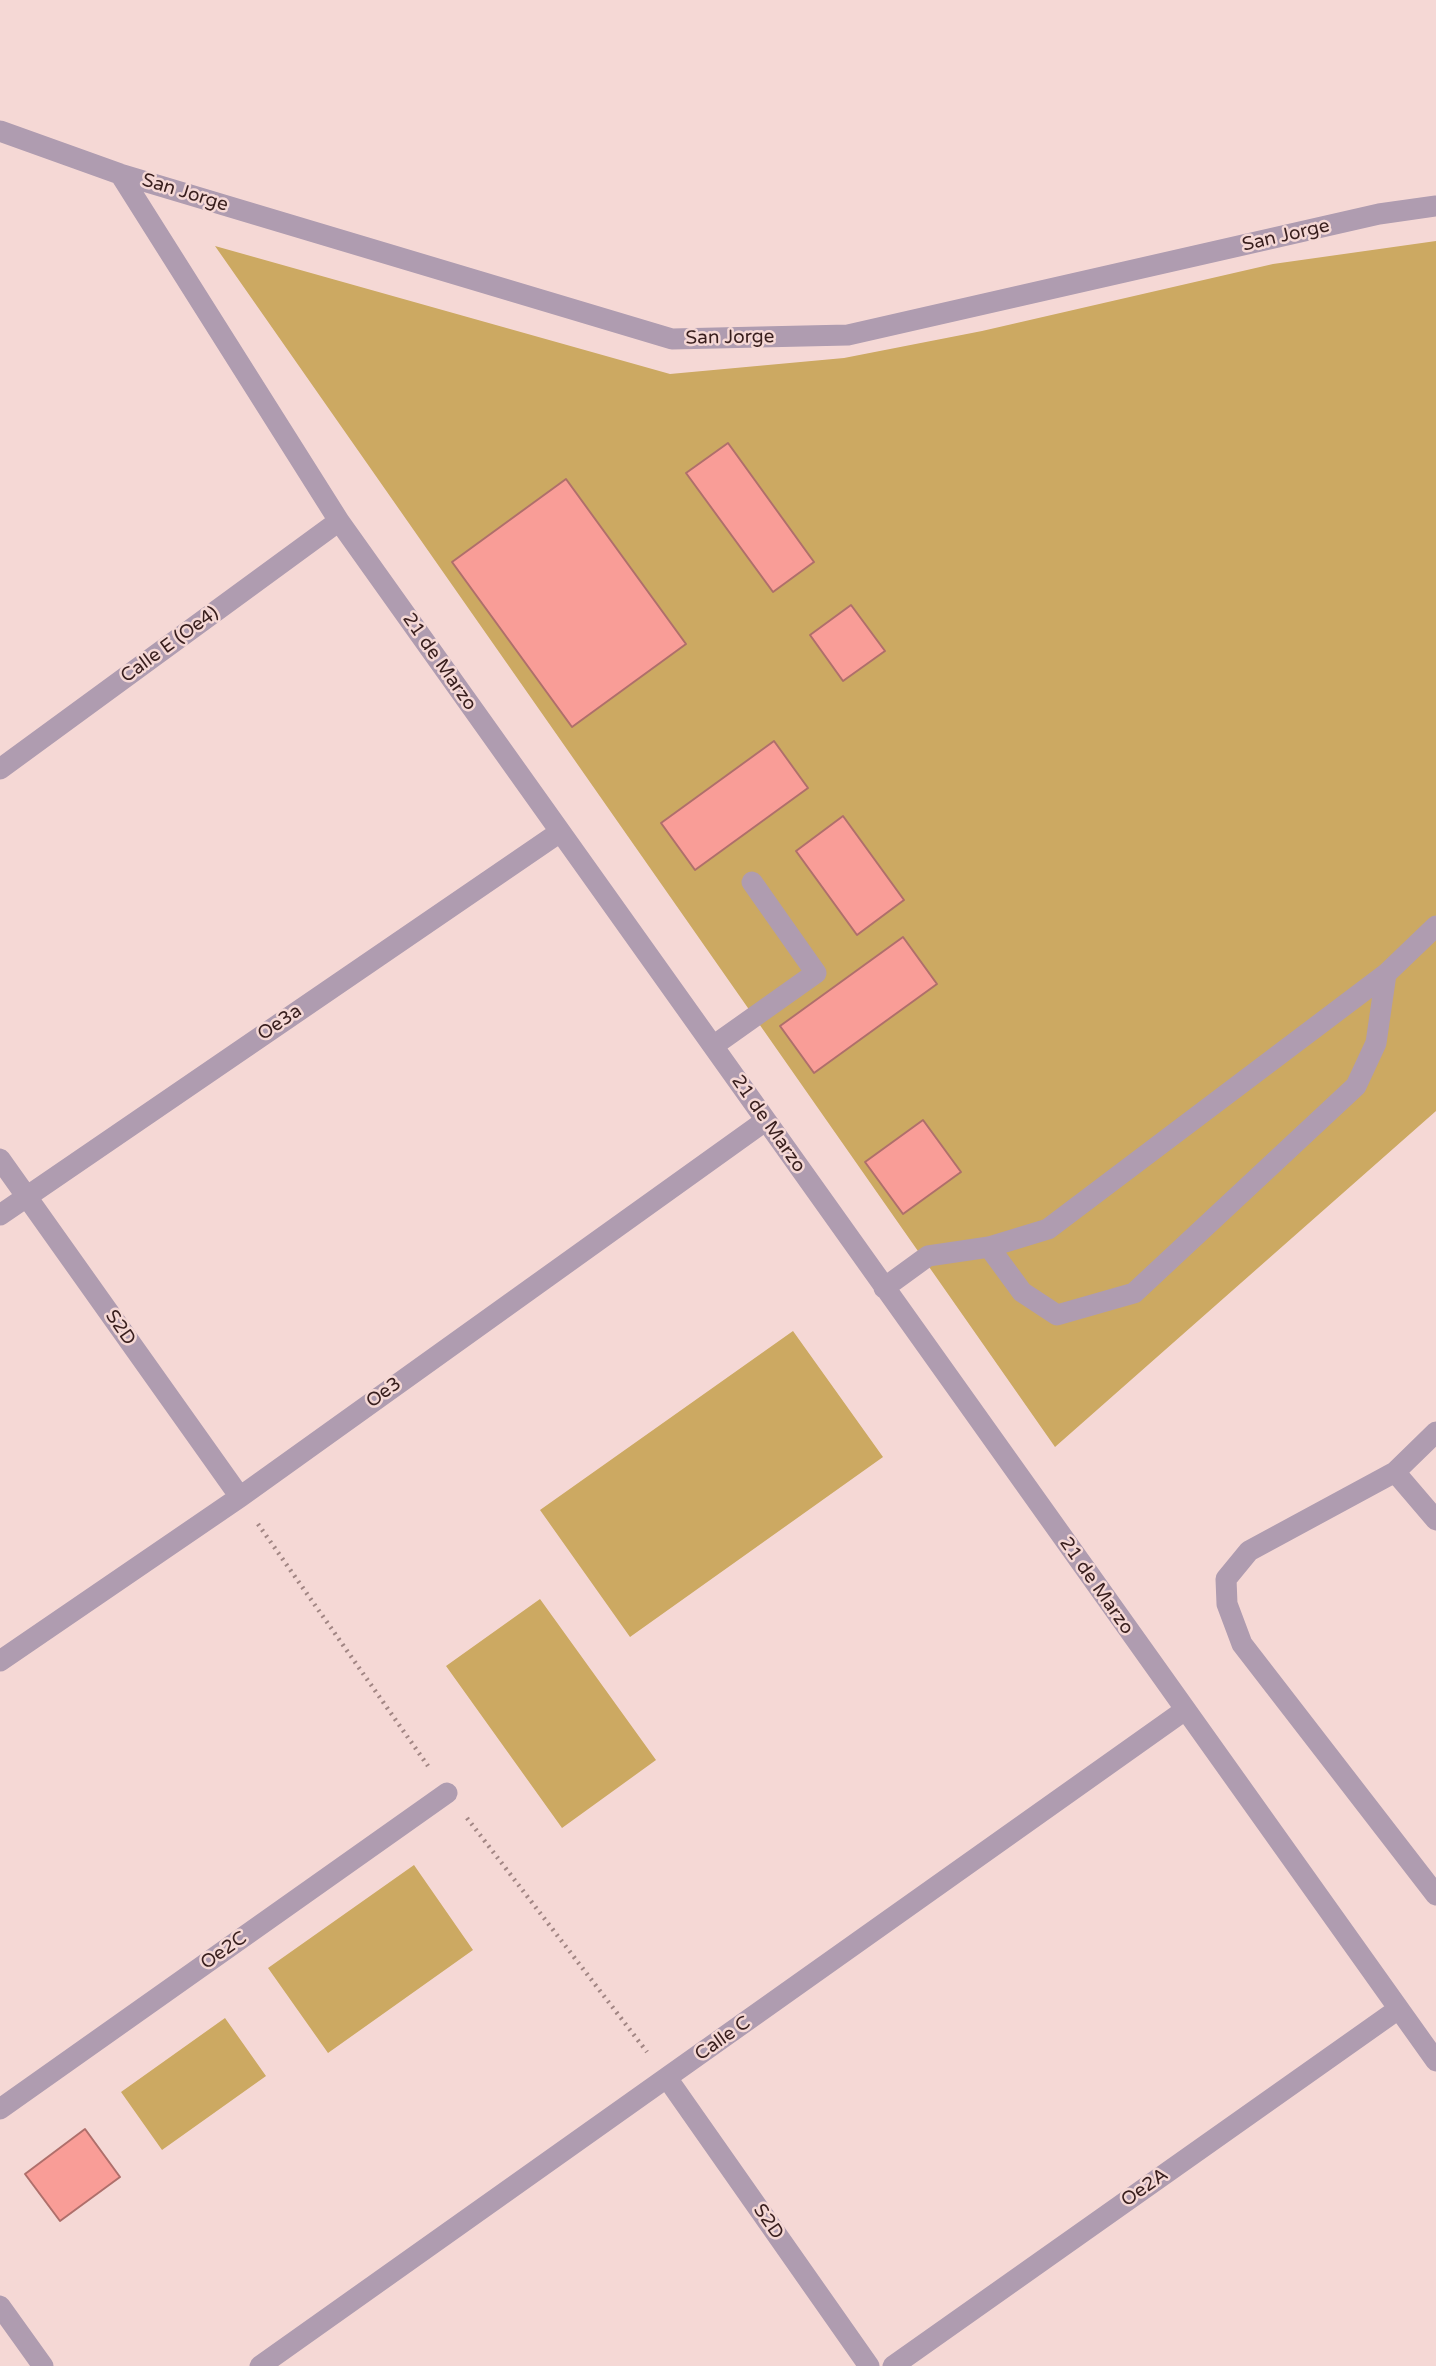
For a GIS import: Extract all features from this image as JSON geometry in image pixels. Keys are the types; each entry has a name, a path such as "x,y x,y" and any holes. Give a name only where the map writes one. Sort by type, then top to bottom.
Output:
{"street":[{"name":"San Jorge","path":"0,131 120,174 672,339 848,335 1379,214 1436,206"},
{"name":"21 de Marzo","path":"120,174 339,521 1397,2010 1436,2061"},
{"name":"Calle E (Oe4)","path":"0,769 339,521"},
{"name":"Oe3a","path":"0,1215 560,832"},
{"path":"713,1046 816,973 751,882"},
{"path":"884,1289 928,1256 989,1247 1048,1229 1387,974 1436,926"},
{"path":"989,1247 1023,1293 1057,1315 1134,1293 1356,1086 1376,1043 1387,974"},
{"name":"Oe3","path":"0,1661 240,1497 765,1121"},
{"name":"S2D","path":"0,1160 240,1497"},
{"path":"1436,1432 1395,1472 1249,1551 1226,1579 1227,1604 1242,1644 1436,1895"},
{"path":"1395,1472 1436,1520"},
{"name":"Calle C","path":"260,2366 1185,1710"},
{"name":"Oe2C","path":"0,2109 447,1793"},
{"name":"Oe2A","path":"893,2366 1397,2010"},
{"name":"S2D","path":"667,2078 869,2366"},
{"path":"0,2306 43,2366"}],"shaded area":[{"path":"1436,241 1436,1111 1055,1447 215,246 670,374 844,358 982,331 1273,264"},
{"path":"793,1331 883,1457 630,1637 540,1510"},
{"path":"540,1599 656,1760 562,1828 446,1666"},
{"path":"414,1865 473,1950 328,2053 268,1968"},
{"path":"225,2018 266,2076 162,2150 121,2092"}],"building":[{"path":"728,443 814,562 773,592 686,473"},
{"path":"566,479 686,644 572,727 452,562"},
{"path":"851,605 885,651 843,681 810,635"},
{"path":"774,741 808,788 695,870 661,823"},
{"path":"843,816 904,900 857,935 796,851"},
{"path":"903,937 937,984 814,1073 780,1026"},
{"path":"923,1120 961,1172 903,1214 865,1162"},
{"path":"85,2129 120,2177 60,2221 25,2174"}]}
